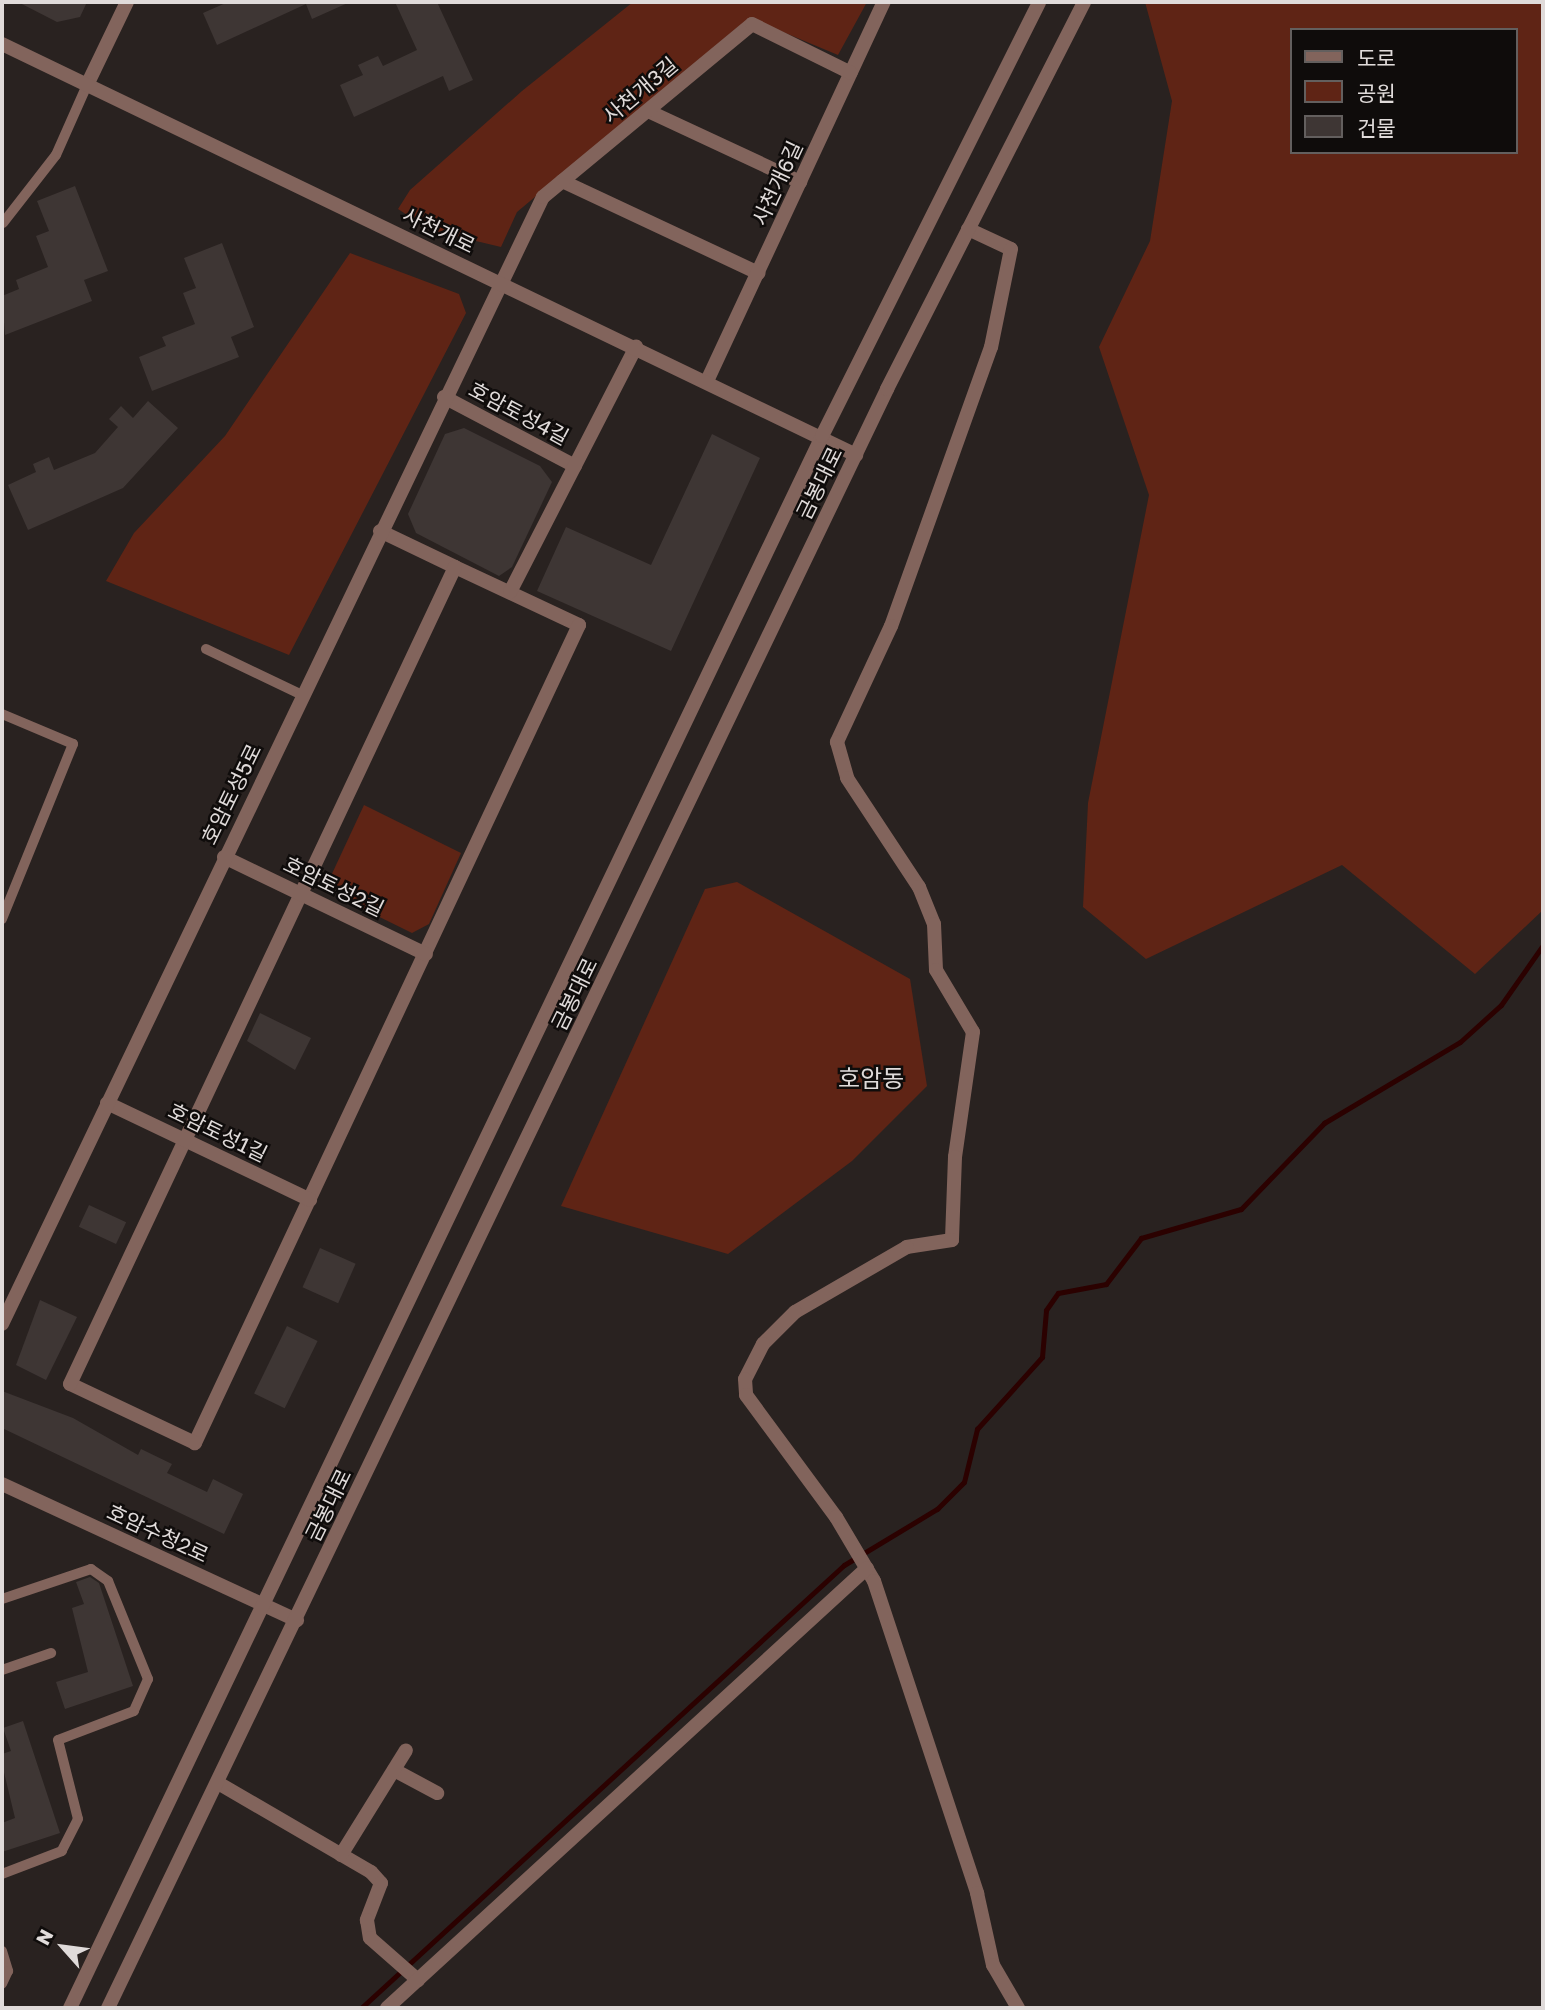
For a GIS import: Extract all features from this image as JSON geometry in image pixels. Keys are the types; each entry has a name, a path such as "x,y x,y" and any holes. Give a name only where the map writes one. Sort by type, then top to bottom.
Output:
{"street":[{"path":"87,85 127,2"},
{"name":"사천개6길","path":"707,381 884,2"},
{"name":"금봉대로","path":"70,2008 260,1604 822,436 1039,2"},
{"name":"금봉대로","path":"108,2008 856,455 1084,2"},
{"name":"사천개3길","path":"499,282 543,197 752,24 851,73"},
{"name":"사천개로","path":"2,44 822,436 856,455"},
{"path":"648,111 800,182"},
{"path":"562,181 758,273"},
{"path":"968,229 1011,249 991,347 891,626 837,742 847,778 919,887 934,924 936,970 973,1032 954,1169 953,1240 907,1247 818,1297 763,1344 745,1379 746,1395 853,1542 867,1568 977,1893 993,1965 1018,2008"},
{"name":"호암토성5로","path":"2,1324 499,282"},
{"path":"510,592 636,347"},
{"name":"호암토성4길","path":"444,397 575,466"},
{"path":"380,531 579,625 195,1443 70,1384 455,567"},
{"name":"호암토성2길","path":"224,857 426,954"},
{"name":"호암토성1길","path":"107,1103 310,1200"},
{"name":"호암수청2로","path":"2,1484 297,1620"},
{"path":"387,2008 867,1568"},
{"path":"341,1854 406,1750"},
{"path":"394,1770 437,1793"},
{"path":"218,1783 341,1854 381,1883 367,1920 370,1938 418,1979"}],"lane":[{"path":"3,223 56,155 87,85"},
{"path":"206,649 302,695"},
{"path":"2,714 73,744 2,919"},
{"path":"2,1599 91,1569 108,1581 148,1679 134,1711 58,1740 78,1818 62,1851 2,1874"},
{"path":"2,1670 51,1653"},
{"path":"2,1951 8,1971 2,1984"}],"green space":[{"path":"633,2 867,2 838,55 752,19 738,27 517,212 501,247 430,230 398,209 410,190 522,91"},
{"path":"1145,2 1543,2 1543,910 1475,974 1342,865 1146,959 1083,907 1088,803 1149,495 1099,347 1150,241 1172,101"},
{"path":"350,253 459,294 466,313 289,655 106,581 134,533 225,436"},
{"path":"364,805 461,853 429,924 412,933 341,898 330,878"},
{"path":"737,882 910,979 927,1086 852,1161 728,1254 561,1206 705,889"}],"building":[{"path":"18,2 87,2 80,17 57,22"},
{"path":"228,2 350,2 312,19 306,4 217,45 203,13"},
{"path":"395,2 437,2 473,80 449,91 443,76 354,117 340,85 363,75 358,65 378,56 383,66 417,50"},
{"path":"75,186 108,271 84,280 92,301 5,335 2,296 19,289 16,280 48,267 36,236 49,231 37,201"},
{"path":"222,243 254,327 231,337 239,357 152,391 139,357 166,346 162,337 195,324 183,293 196,288 184,258"},
{"path":"148,401 178,428 123,488 28,530 8,485 36,472 33,464 49,457 54,470 95,453 118,427 109,419 121,406 133,418"},
{"path":"464,428 540,466 552,482 512,567 499,576 416,533 408,514 445,434"},
{"path":"712,434 760,458 671,651 537,591 566,527 651,565"},
{"path":"260,1013 311,1038 295,1070 247,1041"},
{"path":"89,1205 126,1222 116,1244 79,1227"},
{"path":"320,1248 356,1264 338,1303 303,1287"},
{"path":"40,1300 77,1317 46,1380 16,1365"},
{"path":"287,1326 318,1341 285,1408 254,1393"},
{"path":"2,1391 73,1418 138,1455 141,1449 172,1464 167,1473 207,1492 213,1479 243,1494 224,1534 2,1428"},
{"path":"90,1577 99,1583 133,1686 65,1709 56,1682 88,1672 72,1608 84,1604 76,1582"},
{"path":"23,1721 60,1833 2,1852 2,1823 15,1818 2,1764 2,1754 11,1751 3,1728"}],"waterway":[{"path":"361,2008 844,1565 937,1509 964,1482 977,1429 1042,1357 1046,1310 1058,1293 1106,1284 1141,1238 1241,1209 1324,1123 1460,1042 1501,1005 1543,945"}],"district":[{"name":"호암동","path":"871,1078"}]}
